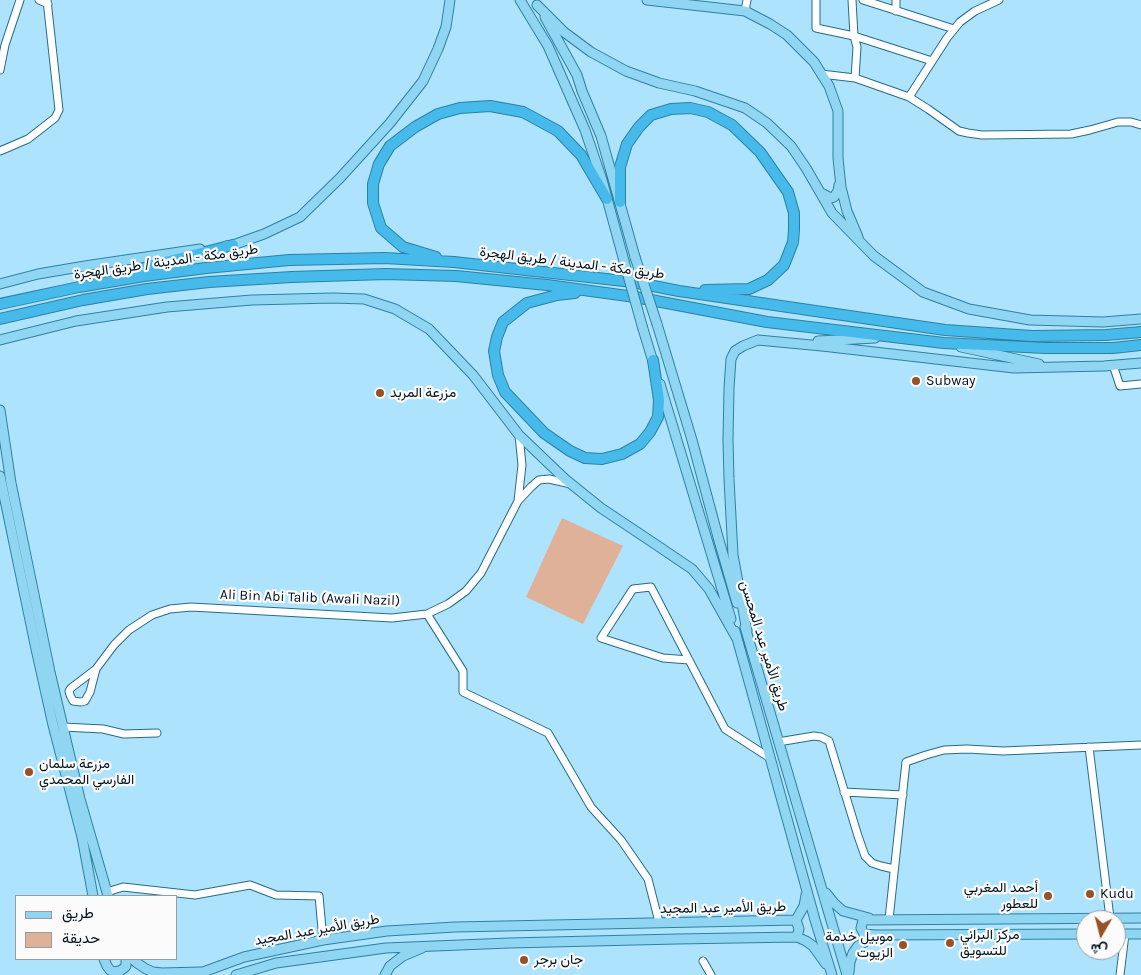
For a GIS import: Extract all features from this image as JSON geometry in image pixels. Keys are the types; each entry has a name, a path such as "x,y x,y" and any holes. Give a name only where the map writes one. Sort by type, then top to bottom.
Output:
{"highway":[{"path":"454,262 402,247 381,228 373,202 373,184 379,164 390,146 415,127 438,114 460,108 490,106 523,112 558,131 581,155 608,199"},
{"path":"620,202 620,168 626,144 639,126 651,115 671,109 690,108 708,112 732,125 760,152 788,192 794,213 793,242 784,265 768,280 749,289 679,291"},
{"path":"104,283 153,265 233,245"},
{"name":"طريق مكة - المدينة / طريق الهجرة","path":"0,304 78,287 206,268 289,260 384,258 454,262 633,282 679,291 945,330 1032,336 1106,335 1141,332"},
{"name":"طريق مكة - المدينة / طريق الهجرة","path":"0,319 83,300 147,289 209,282 386,274 456,276 547,285 635,297 768,322 894,338"},
{"path":"588,291 526,302 503,322 494,351 498,375 505,392 544,433 570,451 585,458 602,459 622,454 640,444 650,432 658,417 653,360"},
{"path":"894,338 944,343 1045,348 1113,348 1141,345"}],"main road":[{"path":"0,284 38,274 85,266 233,245 264,234 300,217 340,178 390,123 423,81 446,27 450,0"},
{"name":"طريق الأمير عبد المحسن","path":"520,0 548,46 585,130 608,199 643,329 736,636 831,972"},
{"path":"647,0 698,3 746,11 787,35 814,62 829,86 838,111 838,158 841,183 847,211 860,241"},
{"path":"536,3 564,32 591,52 626,71 659,83 694,91 745,108 767,123 791,146 832,213 874,256 924,292 969,310 1030,320 1103,322 1141,319"},
{"name":"طريق الأمير عبد المحسن","path":"536,3 577,75 608,156 635,257 692,440 730,578 848,975"},
{"path":"821,194 831,198 834,197 841,183"},
{"path":"0,349 4,339 76,321 167,307 252,300 332,298 364,299 395,309 429,330 473,375 519,435 572,484 601,508 692,569 709,589 736,636"},
{"path":"783,342 894,338"},
{"path":"747,631 733,555 729,479 729,372 731,359 736,351 743,346 758,340 783,342 1014,368 1056,368 1141,363"},
{"path":"944,343 1056,368"},
{"path":"0,410 11,482 33,596 80,799 108,894"},
{"path":"0,476 36,649 82,837 93,895"},
{"path":"821,885 834,903 843,911 876,920"},
{"path":"796,920 804,906 807,890"},
{"path":"1076,918 863,920 861,928 864,934 876,935 1076,934"},
{"path":"1126,918 1141,918"},
{"name":"طريق الأمير عبد المجيد","path":"134,960 153,972 198,973 244,957 323,940 388,931 455,927 796,920 799,929 797,937 518,942 386,948 276,963 236,975"},
{"path":"1126,934 1141,934"},
{"path":"848,975 852,953 858,946 876,935"},
{"path":"797,937 812,946 831,972"},
{"path":"385,975 390,966 403,956 428,946"},
{"path":"104,960 110,970 114,972 124,968 126,960"},
{"path":"103,975 104,960"}],"street":[{"path":"0,70 1,56 20,0"},
{"path":"0,151 28,139 55,118 59,110 47,2 39,0"},
{"path":"746,11 747,0"},
{"path":"816,0 816,28 854,36 932,61"},
{"path":"852,0 854,36 857,47 855,78"},
{"path":"863,0 954,29"},
{"path":"896,0 896,10"},
{"path":"909,97 960,22 975,11 999,0"},
{"path":"821,74 855,78 909,97 959,131 968,133 982,135 1071,134 1118,122 1131,122 1141,125"},
{"path":"1112,365 1120,386 1141,384"},
{"path":"518,501 522,465 519,435"},
{"path":"518,501 539,480 549,479 572,484"},
{"name":"Ali Bin Abi Talib (Awali Nazil)","path":"96,669 90,692 85,701 73,701 69,691 71,688 96,669 114,645 129,630 152,615 170,609 191,607 392,618 427,614 448,604 466,591 481,573 518,501"},
{"path":"689,660 663,658 601,638 633,589 651,587 725,729 770,758"},
{"path":"427,614 464,671 463,692 548,733 591,807 621,840 648,879 660,922"},
{"path":"63,727 103,729 124,734 157,733"},
{"path":"778,742 814,736 820,736 829,741 865,856 872,863 894,869"},
{"path":"889,919 906,762 944,750 1003,751 1141,745"},
{"path":"1089,747 1109,910"},
{"path":"844,792 903,794"},
{"path":"108,894 124,887 195,895 250,885 276,895 319,896 323,940"},
{"path":"1120,960 1120,975"},
{"path":"703,961 711,975"}],"green space":[{"path":"562,518 623,546 583,624 526,597"}],"place":[{"name":"Subway","path":"916,381"},
{"name":"مزرعة المربد","path":"380,393"},
{"name":"مزرعة سلمان الفارسي المحمدي","path":"29,772"},
{"name":"Kudu","path":"1090,894"},
{"name":"أحمد المغربي للعطور","path":"1048,896"},
{"name":"مركز البراني للتسويق","path":"950,943"},
{"name":"موبيل خدمة الزيوت","path":"903,945"},
{"name":"جان برجر","path":"524,960"}]}
